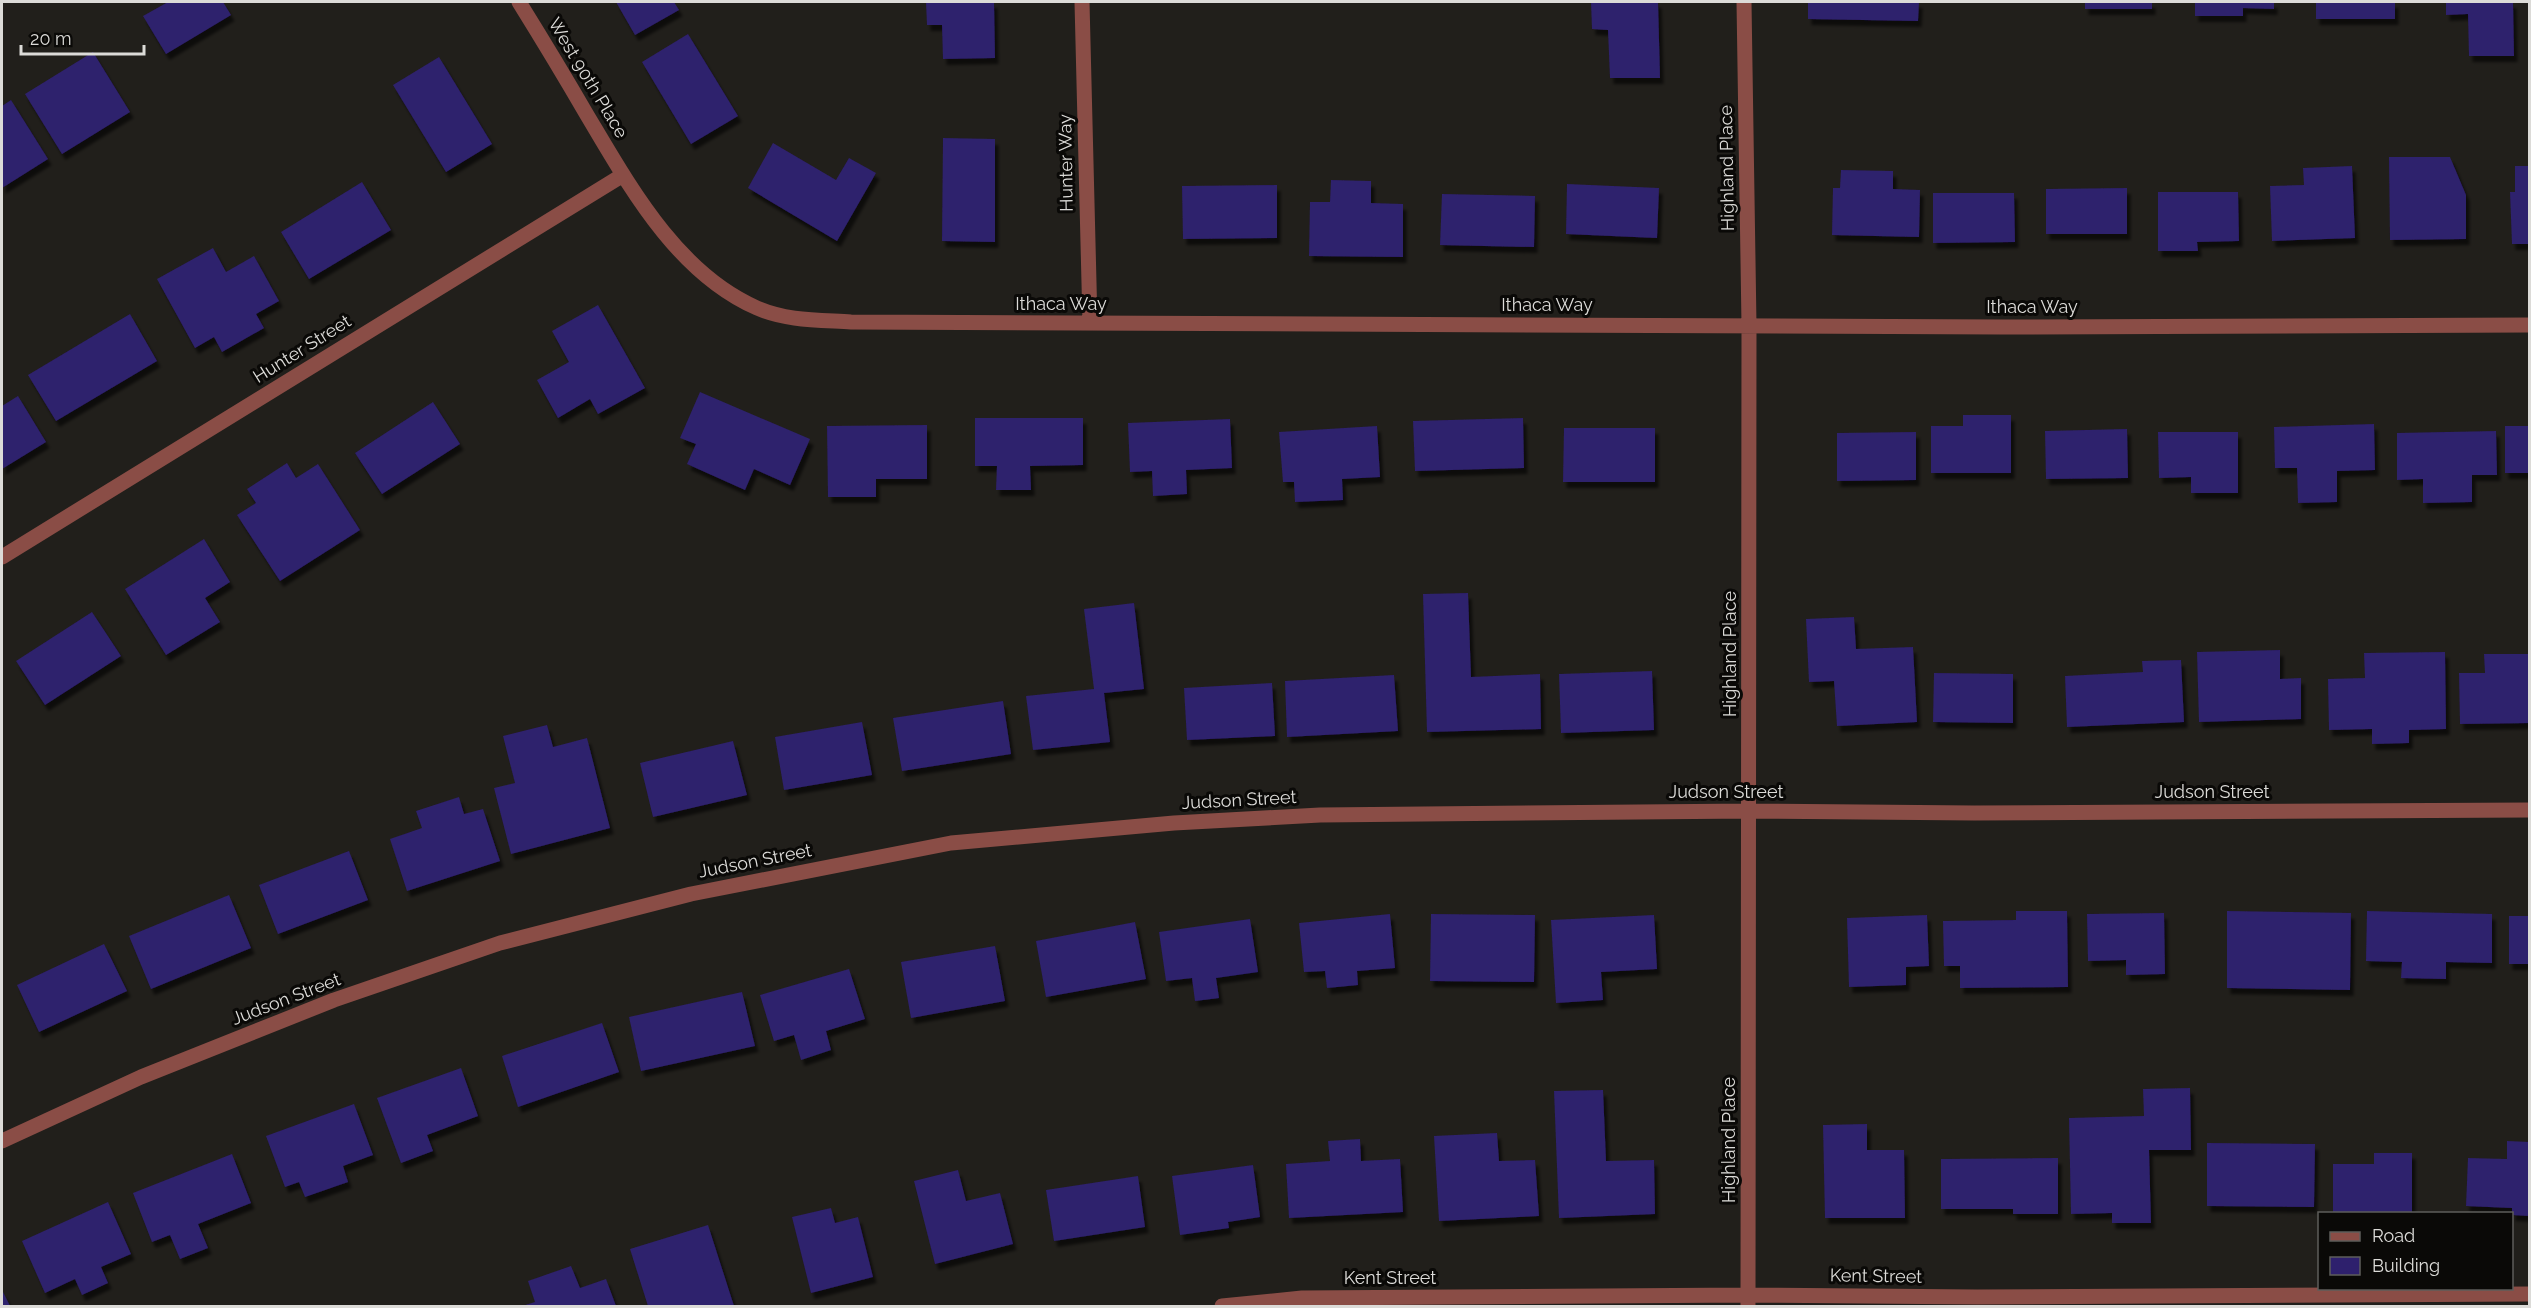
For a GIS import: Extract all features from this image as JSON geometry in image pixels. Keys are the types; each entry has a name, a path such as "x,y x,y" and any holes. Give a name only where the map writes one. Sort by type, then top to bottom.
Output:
{"street":[{"name":"West 90th Place","path":"519,2 623,175"},
{"name":"Hunter Way","path":"1082,2 1090,323"},
{"name":"Highland Place","path":"1744,2 1749,325 1748,1301"},
{"name":"Ithaca Way","path":"623,175 662,230 701,272 729,293 758,309 797,319 851,322 1090,323 2529,325"},
{"name":"Hunter Street","path":"2,557 623,175"},
{"name":"Judson Street","path":"2,1141 141,1077 334,1000 500,943 691,894 951,843 1174,823 1320,815 1750,810 1986,813 2529,810"},
{"name":"Kent Street","path":"1222,1306 1302,1298 1748,1301 1989,1297 2529,1294"}],"building":[{"path":"168,2 223,2 231,15 166,54 143,16"},
{"path":"616,2 674,2 679,10 635,35"},
{"path":"926,2 994,2 995,58 943,59 942,25 927,25"},
{"path":"1591,2 1658,2 1660,78 1610,78 1608,30 1592,29"},
{"path":"1808,2 1919,2 1918,21 1808,19"},
{"path":"2085,2 2152,2 2152,9 2085,9"},
{"path":"2195,2 2274,2 2274,9 2243,8 2243,16 2195,16"},
{"path":"2316,2 2395,2 2395,19 2316,19"},
{"path":"2446,2 2513,2 2514,56 2469,56 2468,14 2446,15"},
{"path":"688,34 738,116 691,144 642,62"},
{"path":"93,52 130,112 62,154 25,94"},
{"path":"439,57 492,144 446,172 393,85"},
{"path":"11,100 48,159 2,188 2,106"},
{"path":"943,138 995,139 995,242 942,241"},
{"path":"773,143 836,180 849,158 876,173 837,241 748,188"},
{"path":"2389,157 2450,157 2466,195 2466,239 2390,240"},
{"path":"2352,166 2355,238 2272,241 2270,186 2304,185 2303,168"},
{"path":"2515,166 2530,166 2530,244 2512,244 2510,192 2515,192"},
{"path":"1841,170 1893,171 1893,189 1920,190 1919,237 1832,235 1833,188 1840,188"},
{"path":"1331,180 1371,181 1371,203 1403,204 1403,257 1309,256 1310,202 1330,202"},
{"path":"362,182 391,230 309,279 281,232"},
{"path":"1567,184 1659,188 1657,238 1566,234"},
{"path":"1277,185 1277,238 1183,239 1182,186"},
{"path":"2127,188 2127,234 2046,234 2046,189"},
{"path":"2158,192 2238,192 2239,241 2197,242 2198,251 2158,251"},
{"path":"1933,193 2014,193 2015,242 1933,243"},
{"path":"1442,194 1535,196 1534,247 1440,245"},
{"path":"213,248 226,272 254,256 279,301 256,314 264,328 222,352 214,337 195,348 157,279"},
{"path":"598,305 645,388 598,414 590,399 558,418 537,380 569,362 552,331"},
{"path":"130,314 157,361 56,421 28,375"},
{"path":"700,392 810,439 790,485 754,469 745,490 687,464 696,444 680,438"},
{"path":"18,396 46,442 2,469 2,406"},
{"path":"433,402 460,444 382,494 355,453"},
{"path":"1963,415 2011,415 2011,473 1931,473 1931,426 1963,426"},
{"path":"975,418 1083,418 1083,465 1030,466 1031,490 996,490 997,466 975,466"},
{"path":"1523,418 1524,468 1415,471 1413,421"},
{"path":"1230,419 1232,468 1186,470 1187,494 1153,496 1152,471 1130,472 1128,423"},
{"path":"2374,424 2375,470 2337,471 2337,502 2298,503 2297,468 2275,468 2274,427"},
{"path":"927,425 927,479 876,479 876,497 828,497 827,426"},
{"path":"1377,426 1380,477 1342,479 1343,500 1295,502 1294,482 1283,482 1279,432"},
{"path":"2505,426 2530,426 2530,473 2505,473"},
{"path":"1564,428 1655,428 1655,482 1563,482"},
{"path":"2127,429 2128,478 2046,479 2045,431"},
{"path":"2496,431 2497,475 2472,475 2472,502 2423,503 2423,479 2397,480 2397,433"},
{"path":"1916,432 1916,480 1837,481 1837,433"},
{"path":"2158,432 2238,432 2238,493 2191,493 2191,477 2159,478"},
{"path":"287,463 296,478 318,464 360,530 280,581 237,515 256,503 247,489"},
{"path":"204,539 230,582 205,598 220,622 166,655 125,589"},
{"path":"1468,593 1471,677 1540,674 1541,729 1427,732 1423,594"},
{"path":"1134,603 1144,689 1104,693 1110,742 1033,750 1026,696 1094,689 1084,609"},
{"path":"92,612 121,656 45,705 16,661"},
{"path":"1854,617 1856,649 1913,647 1917,722 1837,726 1834,681 1809,682 1806,619"},
{"path":"2280,650 2280,679 2301,678 2301,719 2199,722 2197,652"},
{"path":"2445,652 2446,729 2409,730 2409,743 2372,744 2372,729 2329,730 2328,679 2365,678 2364,653"},
{"path":"2484,654 2530,654 2530,723 2460,724 2459,673 2485,673"},
{"path":"2181,660 2184,722 2067,727 2065,676 2143,672 2142,661"},
{"path":"1652,671 1654,730 1561,733 1559,674"},
{"path":"1934,673 2013,674 2013,723 1933,722"},
{"path":"1394,675 1398,731 1287,737 1285,681"},
{"path":"1272,683 1275,736 1187,740 1184,688"},
{"path":"1003,701 1011,754 902,771 893,718"},
{"path":"862,722 872,775 784,790 775,737"},
{"path":"547,725 553,747 587,738 610,828 511,854 494,788 515,783 503,736"},
{"path":"733,741 747,795 653,817 640,763"},
{"path":"459,797 464,814 483,809 500,861 407,891 390,839 422,828 416,811"},
{"path":"349,851 368,900 278,934 259,885"},
{"path":"229,895 251,948 151,989 129,936"},
{"path":"2016,911 2067,911 2068,987 1960,988 1960,966 1944,966 1943,921 2016,920"},
{"path":"2227,911 2351,913 2350,990 2227,988"},
{"path":"2367,911 2492,914 2492,963 2446,962 2446,979 2401,978 2402,962 2366,961"},
{"path":"2164,913 2165,974 2126,975 2126,960 2088,961 2087,914"},
{"path":"1390,914 1395,968 1357,971 1358,985 1327,988 1325,971 1304,972 1299,923"},
{"path":"1431,914 1535,915 1534,982 1430,981"},
{"path":"1654,915 1657,969 1601,972 1603,1000 1556,1003 1551,920"},
{"path":"1927,915 1929,966 1906,967 1906,985 1849,987 1847,918"},
{"path":"2509,916 2530,916 2530,964 2509,964"},
{"path":"1250,919 1258,972 1216,978 1219,998 1195,1001 1192,978 1166,981 1159,932"},
{"path":"1135,922 1146,979 1046,997 1036,941"},
{"path":"104,944 127,991 39,1032 17,985"},
{"path":"995,946 1005,1001 911,1018 901,962"},
{"path":"849,969 865,1019 826,1031 831,1050 801,1060 794,1035 774,1041 760,995"},
{"path":"742,992 755,1046 641,1071 629,1017"},
{"path":"602,1023 619,1072 518,1107 502,1056"},
{"path":"461,1068 478,1116 427,1135 433,1151 401,1163 377,1098"},
{"path":"2190,1088 2191,1150 2149,1150 2151,1223 2112,1223 2112,1213 2071,1214 2069,1118 2144,1116 2143,1089"},
{"path":"1603,1090 1606,1161 1654,1160 1655,1214 1559,1218 1554,1091"},
{"path":"354,1104 373,1155 343,1166 348,1182 305,1197 299,1182 285,1187 266,1136"},
{"path":"1867,1124 1867,1150 1904,1150 1905,1218 1825,1218 1823,1125"},
{"path":"1497,1133 1499,1161 1535,1160 1539,1216 1439,1221 1434,1136"},
{"path":"1360,1139 1361,1161 1400,1159 1403,1212 1289,1218 1286,1164 1330,1161 1328,1141"},
{"path":"2507,1141 2530,1142 2530,1216 2513,1215 2512,1208 2466,1206 2468,1158 2507,1159"},
{"path":"2207,1143 2315,1144 2314,1207 2207,1206"},
{"path":"2374,1153 2412,1153 2412,1212 2333,1212 2333,1164 2374,1164"},
{"path":"232,1154 251,1203 198,1224 208,1248 180,1259 170,1235 152,1242 133,1193"},
{"path":"2058,1158 2058,1214 2013,1214 2013,1209 1941,1209 1941,1159"},
{"path":"1253,1165 1260,1217 1228,1222 1229,1228 1180,1235 1172,1176"},
{"path":"958,1170 966,1201 1000,1193 1013,1244 935,1264 914,1181"},
{"path":"1138,1176 1145,1227 1054,1241 1046,1190"},
{"path":"108,1202 131,1254 101,1267 108,1283 82,1295 75,1279 45,1293 22,1241"},
{"path":"831,1208 835,1223 858,1217 873,1277 811,1293 792,1217"},
{"path":"708,1225 734,1306 648,1306 630,1249"},
{"path":"571,1266 580,1288 606,1279 616,1306 522,1306 535,1302 528,1281"},
{"path":"2,1290 10,1306 2,1306"}]}
